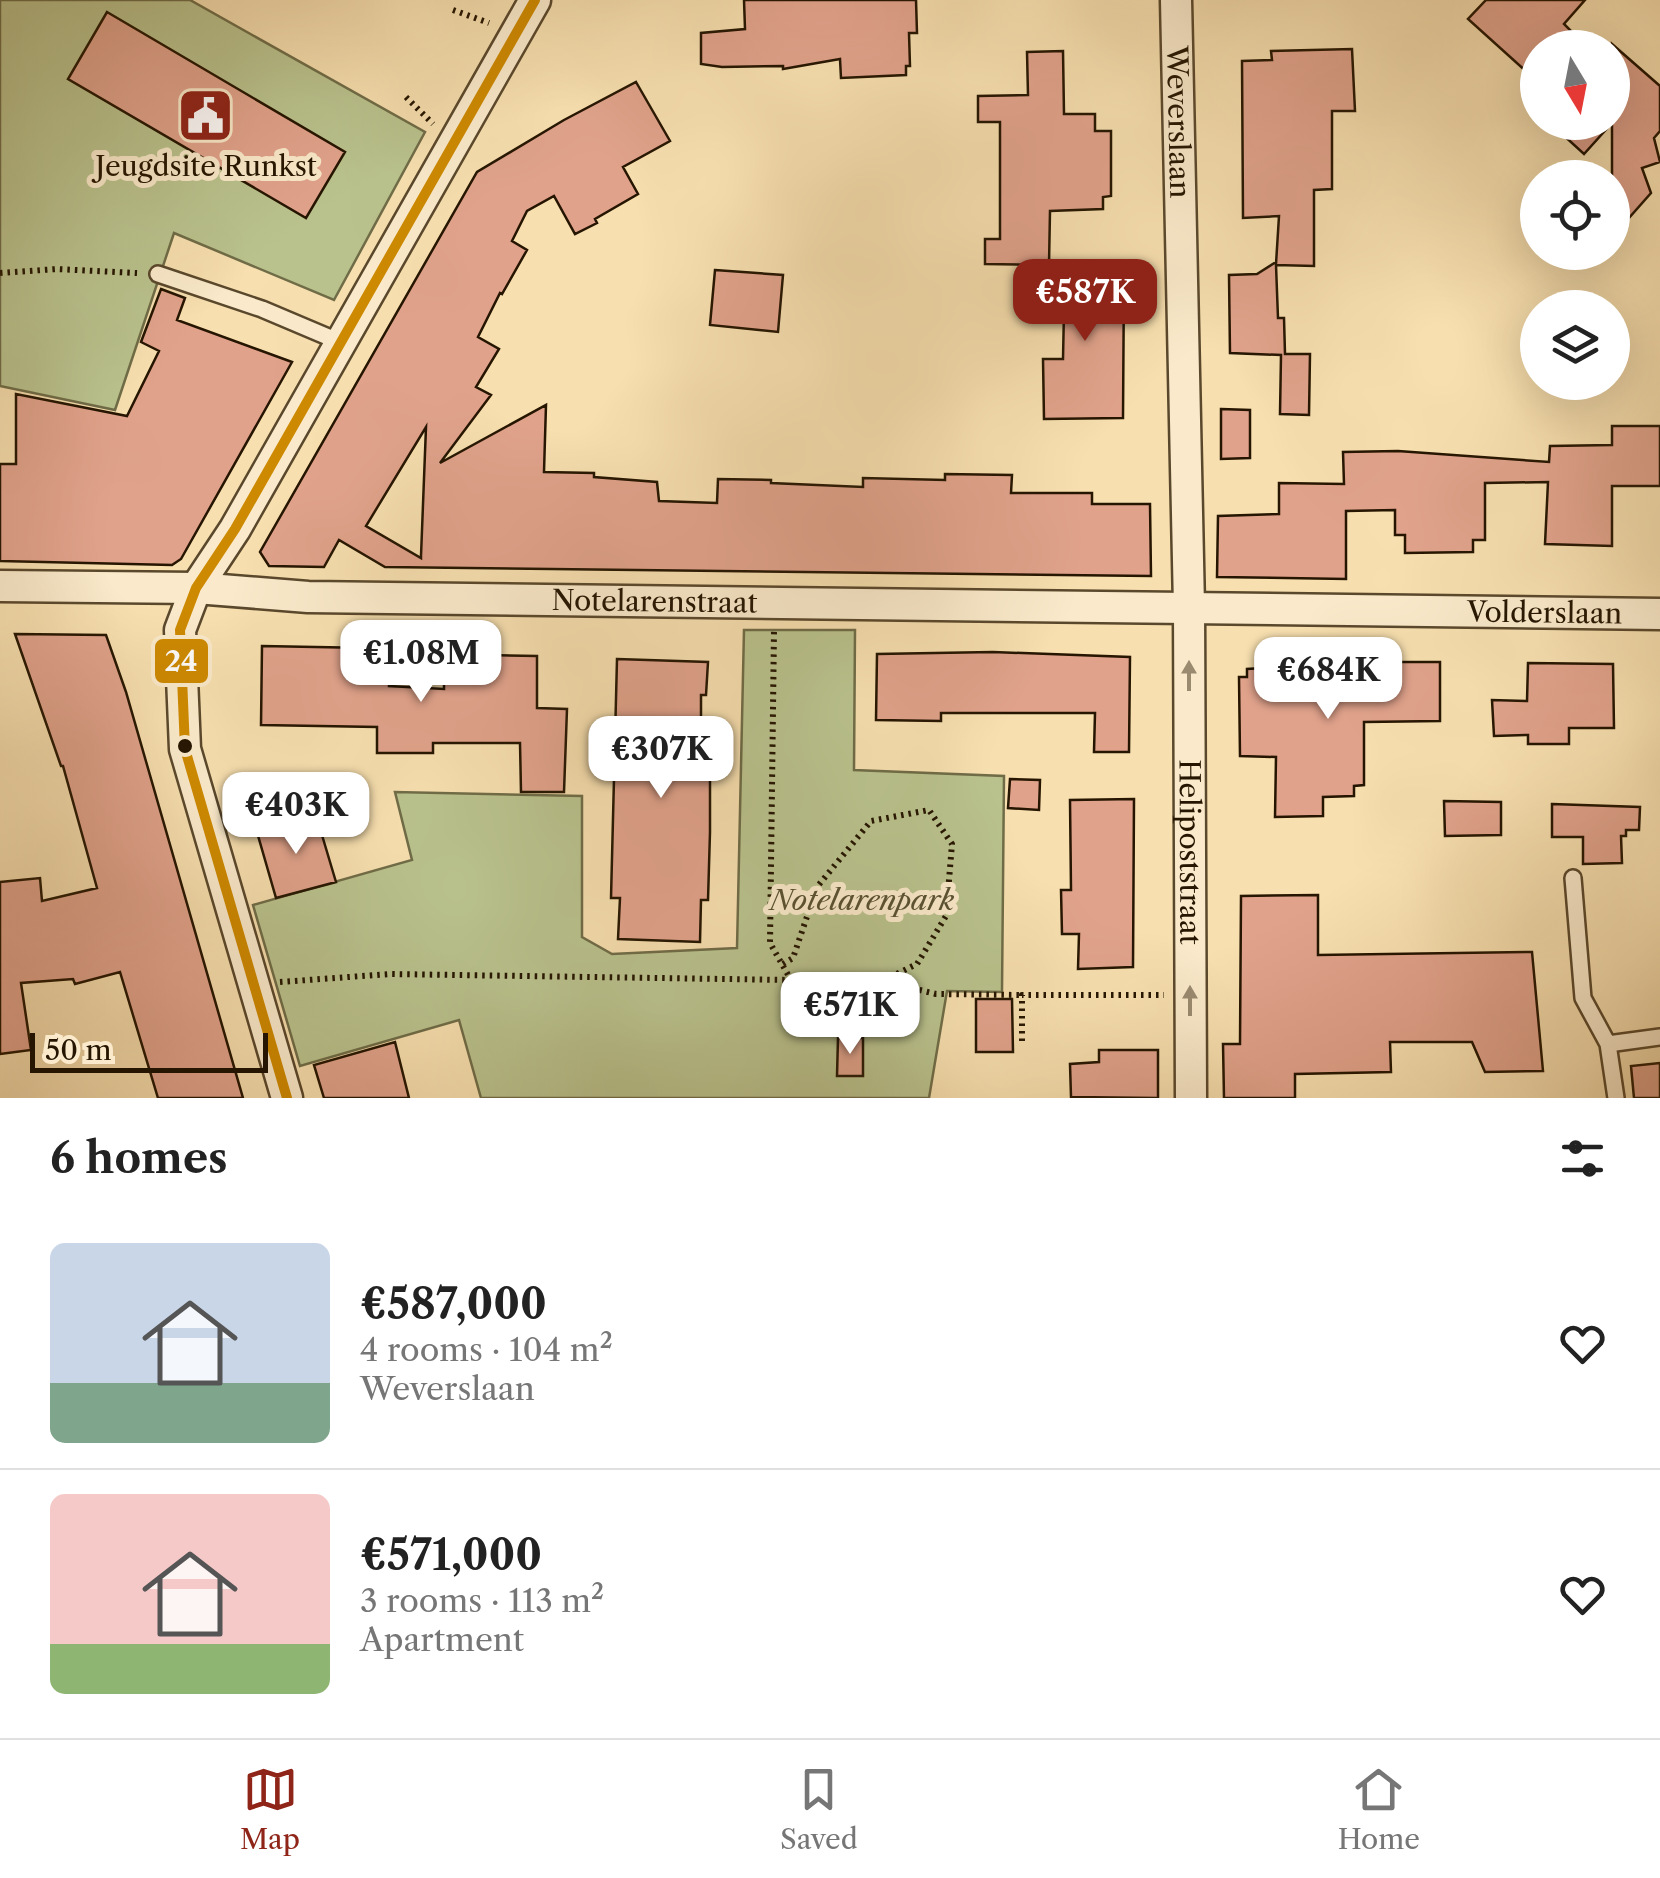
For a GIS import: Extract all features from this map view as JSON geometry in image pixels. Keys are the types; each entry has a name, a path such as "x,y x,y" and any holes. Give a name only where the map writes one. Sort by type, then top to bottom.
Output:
{"street":[{"path":"287,1098 185,749 180,630 196,588 236,530 535,0"},
{"name":"Weverslaan","path":"1176,0 1188,607"},
{"name":"Notelarenstraat","path":"0,586 196,588 308,596 1188,607"},
{"name":"Volderslaan","path":"1188,607 1660,614"},
{"name":"Helipoststraat","path":"1188,607 1190,1098"}],"lane":[{"path":"158,274 262,309 340,342"},
{"path":"1573,878 1584,998 1608,1044 1616,1098"},
{"path":"1608,1044 1660,1037"}],"path":[{"path":"452,10 490,24"},
{"path":"406,97 434,125"},
{"path":"0,273 57,269 158,274"},
{"path":"774,602 770,943 792,980"},
{"path":"783,964 794,958 817,887 871,821 928,810 952,844 946,916 918,964 882,981"},
{"path":"254,984 390,974 882,981 936,994 1190,995"},
{"path":"845,1038 846,981"},
{"path":"1022,995 1022,1042"}],"green space":[{"path":"0,0 190,0 425,132 334,300 174,233 115,410 0,386"},
{"name":"Notelarenpark","path":"744,630 855,630 854,770 1004,776 1002,992 947,991 929,1098 481,1098 459,1020 300,1066 253,905 412,860 395,792 582,796 582,937 612,954 737,948"}],"building":[{"path":"744,0 916,0 917,33 909,33 910,66 906,66 906,75 841,78 840,59 783,69 701,64 701,33 745,29"},
{"path":"1486,0 1585,0 1564,24 1570,30 1520,30 1520,66 1468,19"},
{"name":"Jeugdsite Runkst","path":"107,12 345,152 306,218 68,79"},
{"path":"1352,49 1355,111 1332,111 1332,189 1314,190 1314,266 1276,265 1278,318 1284,318 1285,354 1310,354 1309,415 1280,414 1281,355 1230,353 1229,275 1257,274 1276,264 1279,216 1243,218 1242,61 1272,60 1271,51"},
{"path":"1063,51 1064,114 1095,114 1095,131 1111,131 1111,196 1103,197 1103,209 1050,211 1049,265 985,264 985,239 1000,239 1000,122 978,122 978,96 1028,95 1027,52"},
{"path":"1630,60 1660,86 1660,131 1654,138 1660,162 1642,168 1651,193 1630,217 1630,160 1612,160 1612,140 1630,140"},
{"path":"636,82 670,141 623,167 638,194 575,234 554,196 527,211 512,241 527,250 478,337 499,349 476,387 491,395 440,463 546,405 544,472 594,473 594,477 657,482 659,501 717,503 718,479 863,487 863,478 945,480 945,474 1012,475 1011,493 1092,493 1092,504 1150,504 1151,576 385,567 339,540 324,567 269,566 260,552 477,172","holes":["426,427 421,558 366,526"]},
{"path":"1569,140 1597,140 1584,154"},
{"path":"1040,265 1075,266 1075,272 1124,273 1123,418 1044,419 1043,359 1063,359 1064,310 1040,310"},
{"path":"715,270 783,275 778,332 710,325"},
{"path":"161,289 185,298 177,320 292,362 181,559 172,565 0,561 0,464 16,464 16,394 127,416 159,351 141,342"},
{"path":"1221,409 1250,410 1250,458 1221,459"},
{"path":"1612,426 1660,426 1660,486 1612,486 1612,546 1545,544 1548,482 1485,483 1485,540 1473,540 1473,552 1405,553 1405,535 1395,535 1395,510 1346,511 1346,579 1217,577 1218,516 1279,514 1279,483 1344,484 1343,452 1398,451 1549,462 1550,446 1612,445"},
{"path":"15,634 106,635 126,692 243,1098 158,1098 120,972 75,984 73,979 21,983 31,1050 0,1054 0,882 40,878 42,901 97,888 63,766"},
{"path":"262,646 368,648 368,675 389,675 389,686 444,689 444,654 537,656 537,708 567,709 564,792 521,792 520,743 433,743 433,753 377,753 377,727 261,725"},
{"path":"993,652 1130,657 1129,752 1094,752 1095,713 941,713 941,721 876,720 877,654"},
{"path":"617,659 708,662 706,695 701,695 701,748 710,748 710,832 708,900 701,900 700,942 618,939 620,898 611,898"},
{"path":"1440,662 1440,721 1364,722 1364,785 1354,786 1354,796 1323,797 1323,816 1275,817 1276,757 1240,756 1239,677 1247,677 1247,669"},
{"path":"1528,663 1613,664 1614,728 1569,728 1569,744 1528,744 1528,735 1494,736 1492,700 1527,701"},
{"path":"1010,779 1040,780 1039,810 1008,808"},
{"path":"1134,799 1133,967 1078,969 1079,934 1062,934 1061,890 1071,890 1070,800"},
{"path":"1444,801 1501,802 1501,835 1445,836"},
{"path":"1552,804 1640,807 1639,830 1626,830 1626,836 1621,836 1622,863 1583,864 1583,837 1552,837"},
{"path":"316,815 336,882 276,898 257,832"},
{"path":"1318,895 1318,955 1532,952 1543,1071 1485,1072 1472,1042 1390,1042 1391,1072 1295,1074 1295,1098 1224,1098 1223,1044 1240,1044 1241,896"},
{"path":"976,999 1012,999 1013,1052 976,1052"},
{"path":"838,1038 863,1038 863,1076 837,1076"},
{"path":"395,1042 409,1098 324,1098 314,1065"},
{"path":"1099,1050 1158,1050 1158,1098 1071,1097 1070,1064 1099,1062"},
{"path":"1660,1063 1660,1098 1634,1098 1631,1066"}],"transit line":[{"name":"24","path":"287,1098 185,749 180,630 196,588 235,529 535,0"}],"place":[{"name":"Jeugdsite Runkst","path":"206,115"}]}
